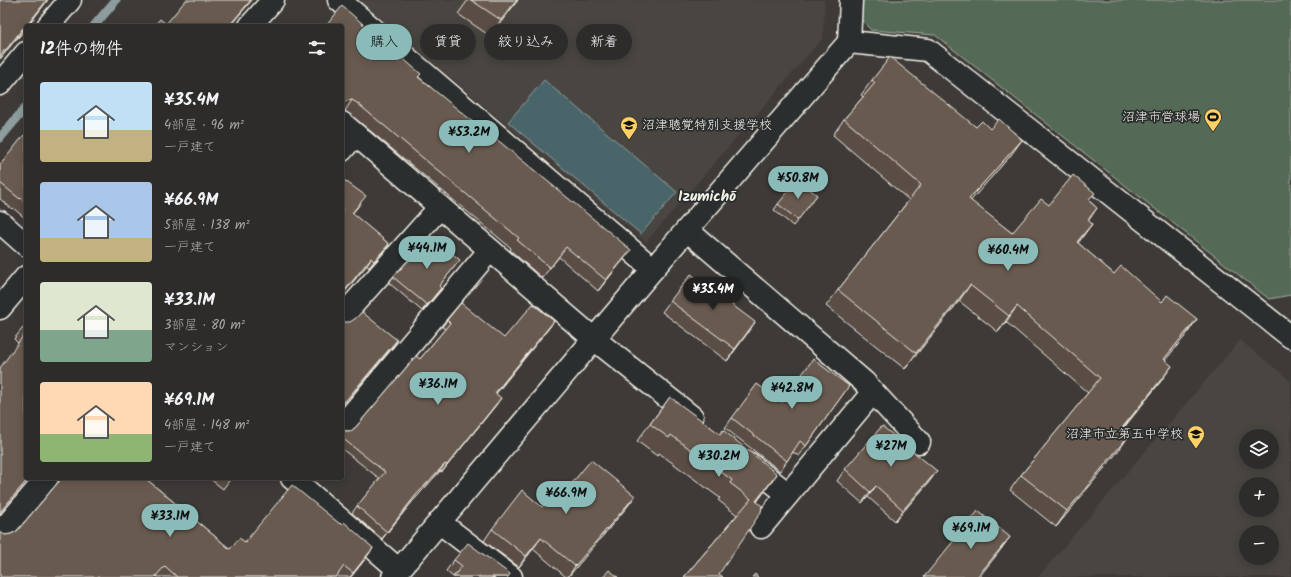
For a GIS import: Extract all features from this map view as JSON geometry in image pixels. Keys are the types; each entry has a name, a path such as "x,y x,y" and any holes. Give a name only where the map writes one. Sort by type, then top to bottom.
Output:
{"street":[{"path":"50,24 70,0"},
{"path":"252,24 273,0"},
{"path":"339,0 653,269"},
{"path":"296,480 396,574 653,269 849,42 851,0"},
{"path":"849,42 928,50 1291,337"},
{"path":"0,84 24,55"},
{"path":"346,136 440,207 594,339 709,431"},
{"path":"344,315 440,207"},
{"path":"0,222 24,243"},
{"path":"687,230 864,382 918,442"},
{"path":"344,424 490,250"},
{"path":"0,308 24,279"},
{"path":"761,527 873,392"},
{"path":"733,450 788,494"},
{"path":"0,533 45,480"},
{"path":"439,522 511,577"}],"shaded area":[{"name":"沼津聴覚特別支援学校","path":"358,0 825,0 823,38 646,242 429,60 476,60 476,24 420,24 420,52 412,45 412,24 387,24"},
{"name":"沼津市立第五中学校","path":"1240,340 1291,381 1291,577 1038,577"}],"green space":[{"name":"沼津市営球場","path":"861,0 1291,0 1291,295 1269,299 935,35 871,30 860,19"}],"water":[{"path":"544,80 677,192 641,234 508,122"}],"building":[{"path":"0,0 47,0 28,24 24,24 24,29 23,28 0,56"},
{"path":"186,0 251,0 231,24 166,24"},
{"path":"471,0 517,0 501,20"},
{"path":"342,6 363,24 356,24 356,60 405,60 421,74 418,77 482,129 483,128 631,250 606,280 566,247 550,268 517,240 519,238 357,103 352,100 344,102 344,24 328,24"},
{"path":"160,19 166,24 156,24"},
{"path":"890,57 976,127 982,121 990,129 999,119 1022,140 969,199 1012,233 1041,199 1049,205 1073,175 1095,193 1088,200 1097,208 1088,220 1092,224 1077,242 1114,274 1121,266 1162,302 1167,295 1197,319 1164,359 1172,366 1122,428 1130,434 1067,511 1021,475 1100,378 1017,306 1009,316 970,285 916,353 838,290 921,185 844,119 875,83 872,80"},
{"path":"24,135 24,201 0,183 0,165"},
{"path":"344,180 366,196 352,213 389,244 374,261 371,258 344,292"},
{"path":"798,180 817,195 798,220 778,204"},
{"path":"430,236 460,260 439,286 441,288 427,305 393,277"},
{"path":"691,274 755,322 735,349 670,301"},
{"path":"461,303 504,338 533,304 554,321 495,393 501,398 447,465 445,464 416,495 387,532 357,506 385,472 344,440 344,431 351,431 356,427 416,356 420,359 450,323 447,320"},
{"path":"362,312 397,340 344,403 344,322 350,322"},
{"path":"24,335 24,480 27,480 0,512 0,368"},
{"path":"813,359 849,386 806,446 800,441 787,461 732,418 757,384 782,402"},
{"path":"670,397 720,434 723,430 777,474 756,501 762,506 761,512 719,574 723,577 684,577 751,499 730,483 732,480 671,435 669,438 650,424"},
{"path":"882,426 937,471 903,510 876,486 870,492 845,469"},
{"path":"591,460 635,496 575,566 541,538 526,556 492,529 522,490 542,507 562,483 568,488"},
{"path":"60,480 147,480 230,549 239,538 245,542 292,485 340,524 344,522 373,548 353,573 344,566 336,577 177,577 165,566 155,577 0,577 0,532 5,535 17,531"},
{"path":"978,511 1010,537 977,577 924,577"},
{"path":"468,543 510,574 508,577 453,577 462,566 454,560"},
{"path":"609,570 618,577 603,577"}],"waterway":[{"path":"96,24 116,0"},
{"path":"0,138 24,109"}],"place":[{"name":"沼津市営球場","path":"1213,132"},
{"name":"沼津聴覚特別支援学校","path":"629,140"},
{"name":"沼津市立第五中学校","path":"1196,449"}],"district":[{"name":"Izumichō","path":"707,197"}]}
